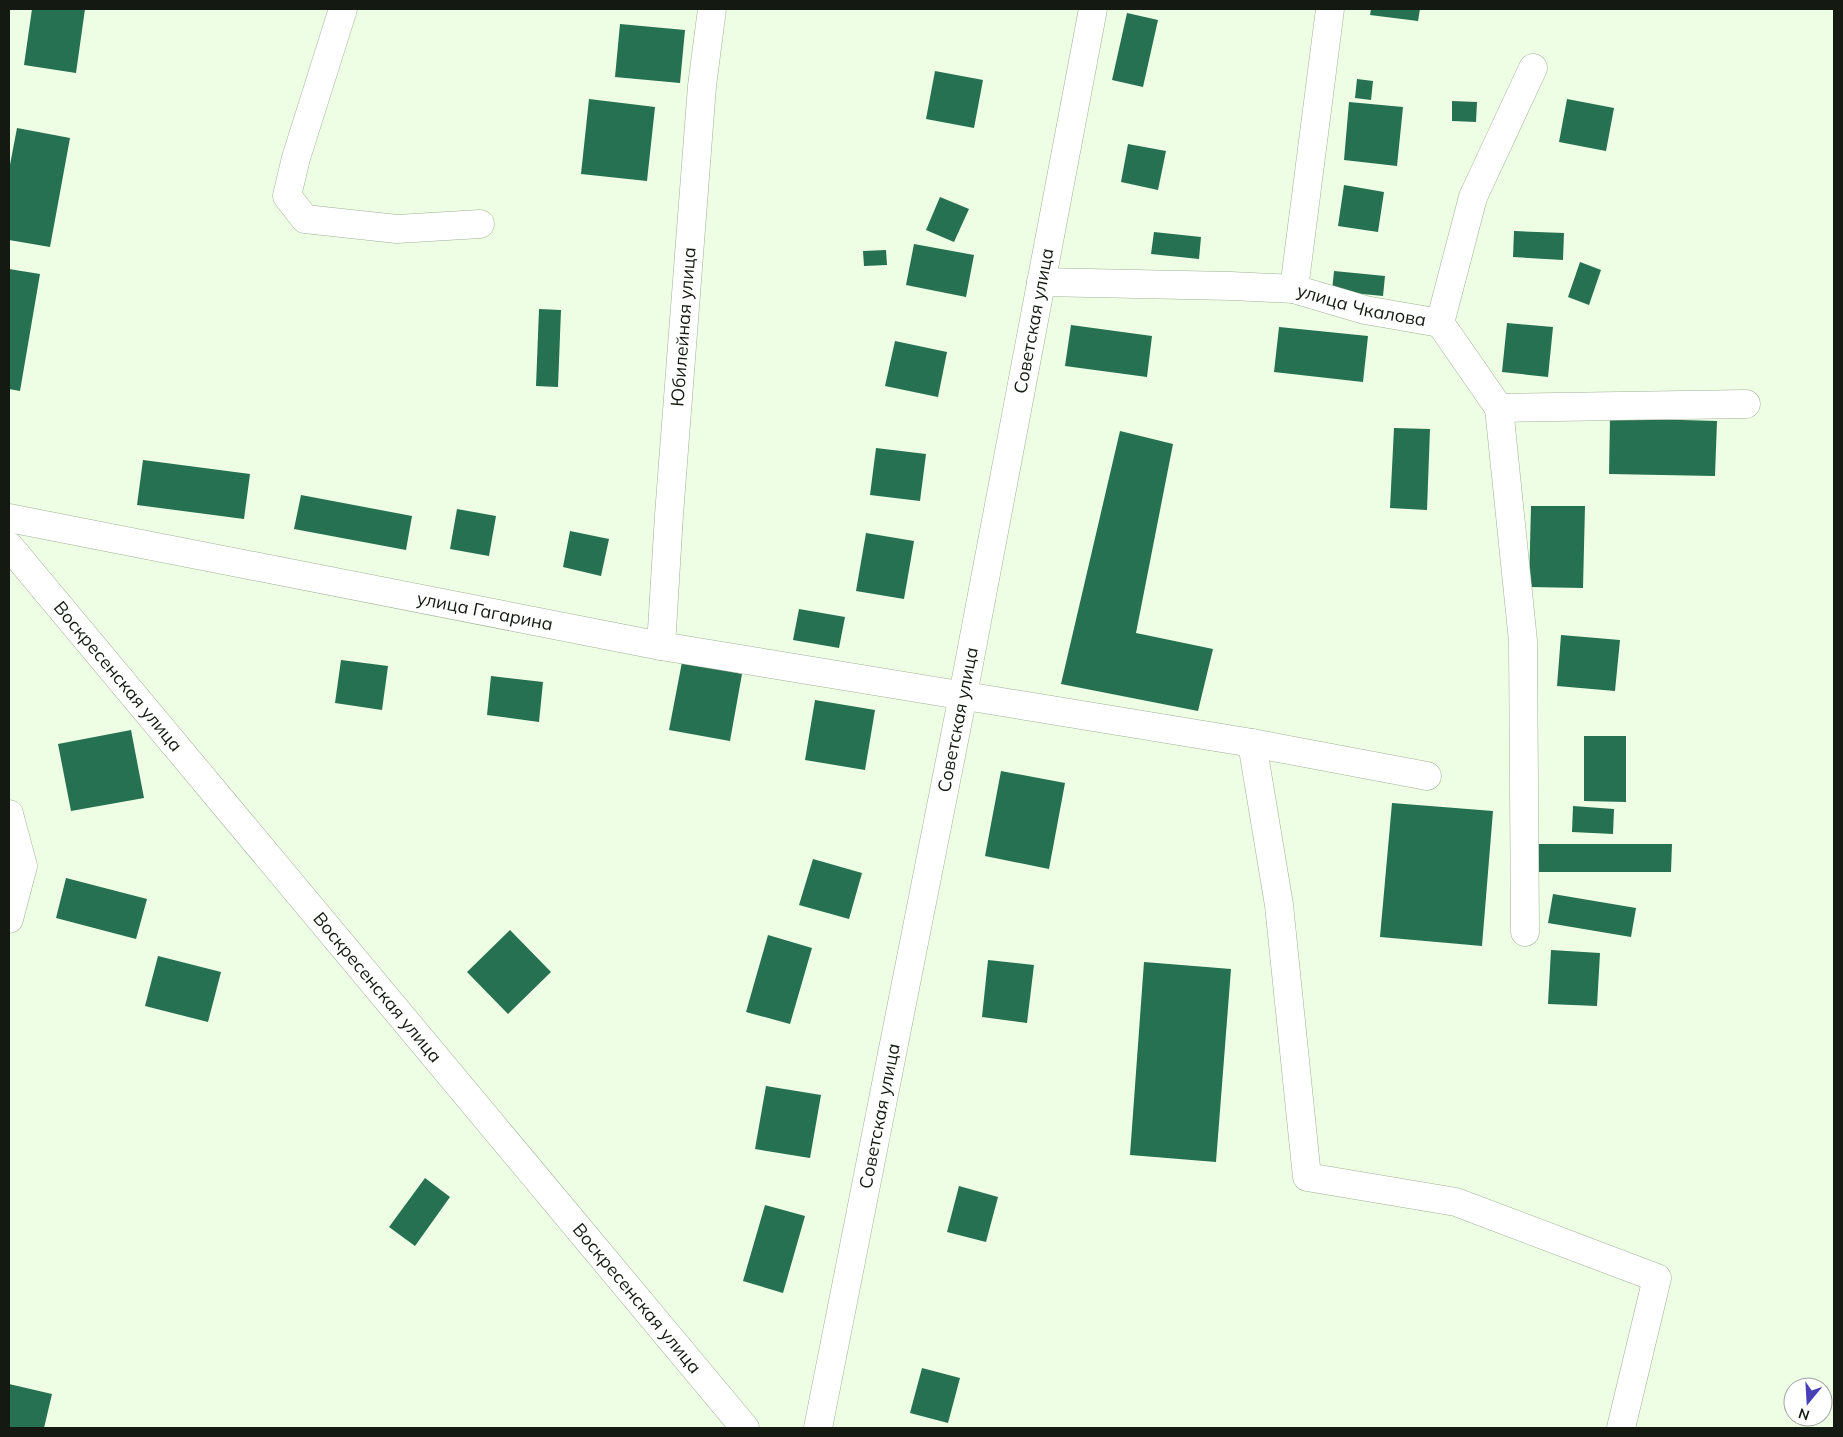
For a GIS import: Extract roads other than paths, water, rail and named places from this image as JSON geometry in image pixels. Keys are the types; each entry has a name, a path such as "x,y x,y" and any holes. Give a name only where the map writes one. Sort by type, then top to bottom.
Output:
{"street":[{"path":"343,9 296,158 287,196 306,219 397,229 480,224"},
{"name":"Юбилейная улица","path":"660,646 702,86 712,9"},
{"name":"Советская улица","path":"818,1428 963,695 1093,9"},
{"name":"улица Чкалова","path":"1330,9 1294,289 1366,310 1440,323 1473,197 1533,68"},
{"path":"1042,282 1294,289"},
{"path":"1440,323 1499,408 1523,641 1525,932"},
{"path":"1499,408 1746,404"},
{"name":"улица Гагарина","path":"9,518 660,646 1252,743 1428,776"},
{"name":"Воскресенская улица","path":"9,546 745,1428"},
{"path":"1252,743 1279,905 1307,1177 1456,1202 1657,1278 1621,1428"},
{"path":"9,814 23,866 9,920"}]}
